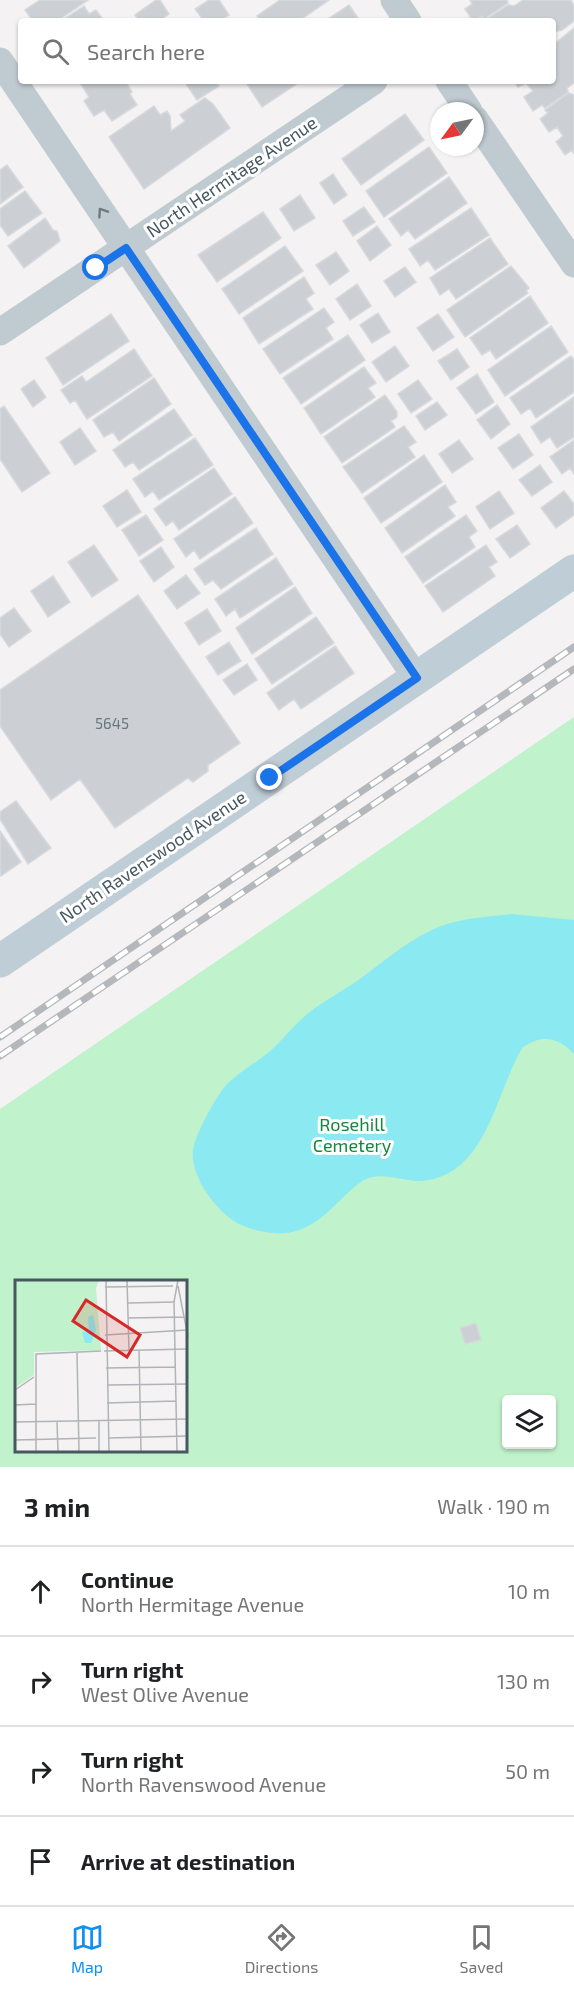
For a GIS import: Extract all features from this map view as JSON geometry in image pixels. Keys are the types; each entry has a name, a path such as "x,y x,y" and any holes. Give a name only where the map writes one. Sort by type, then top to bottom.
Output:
{"street":[{"path":"394,0 406,18"},
{"path":"0,61 417,678"},
{"name":"North Hermitage Avenue","path":"0,332 370,84"},
{"path":"451,84 463,102"},
{"path":"484,132 574,264"},
{"name":"North Ravenswood Avenue","path":"0,961 574,571"}],"green space":[{"name":"Rosehill Cemetery","path":"574,717 574,1467 0,1467 0,1109"}],"water":[{"path":"512,914 574,920 574,1054 562,1044 550,1039 537,1040 523,1047 513,1065 487,1129 476,1148 462,1164 444,1175 422,1181 383,1176 368,1178 352,1189 321,1218 303,1229 292,1232 272,1233 251,1229 239,1224 221,1210 199,1179 194,1167 193,1156 196,1138 204,1121 219,1094 229,1082 269,1052 311,1011 412,941 451,923"}],"building":[{"path":"40,0 88,0 61,18 31,18 25,10"},
{"path":"156,0 160,0 169,14 163,18 137,18 135,15"},
{"path":"209,0 219,0 229,15 224,18 202,18 195,9"},
{"path":"280,0 329,0 303,18 259,18 257,16"},
{"path":"470,0 507,0 508,3 486,18 482,16 471,18 465,9 472,4"},
{"path":"523,0 571,0 574,6 574,21 562,30 556,31 556,18 488,18 508,5 514,6"},
{"path":"349,5 358,18 330,18"},
{"path":"84,6 89,14 96,10 102,18 66,18"},
{"path":"574,28 574,83 567,88 568,92 545,108 542,105 533,111 524,97 533,91 527,84 556,84 556,43"},
{"path":"81,84 127,84 137,105 112,121 104,110 94,116 84,101 89,97"},
{"path":"186,84 218,84 219,86 197,100"},
{"path":"247,84 296,84 262,107"},
{"path":"569,93 574,95 574,154 572,150 565,155 556,142 563,136 557,127 549,132 540,119 548,113 545,110"},
{"path":"205,98 213,104 230,128 144,189 109,137 154,106 160,115 167,111 170,116 171,131 185,121 180,115"},
{"path":"405,114 424,140 361,185 342,159"},
{"path":"429,147 430,156 435,156 447,173 384,217 366,191"},
{"path":"7,165 23,187 0,204 0,170"},
{"path":"333,174 347,195 334,204 320,183"},
{"path":"449,177 467,203 415,239 408,230 401,236 389,219"},
{"path":"25,191 42,213 8,236 0,225 0,209"},
{"path":"300,195 315,218 294,231 280,209"},
{"path":"364,207 375,222 353,236 343,221"},
{"path":"471,208 489,235 435,270 428,260 420,266 409,249"},
{"path":"263,212 281,238 217,282 198,255"},
{"path":"45,218 53,230 57,231 60,241 24,268 8,246"},
{"path":"377,226 391,245 370,261 357,241"},
{"path":"490,238 508,264 456,299 449,289 440,295 430,278"},
{"path":"285,246 303,271 239,314 222,289"},
{"path":"336,252 349,271 330,285 316,265"},
{"path":"511,266 529,288 526,291 528,293 465,337 447,310"},
{"path":"405,267 416,282 395,297 384,281"},
{"path":"304,277 314,293 306,299 313,309 259,344 243,318"},
{"path":"357,284 371,306 350,320 336,299"},
{"path":"530,296 548,323 496,359 490,350 482,355 470,338"},
{"path":"324,308 334,322 326,328 333,339 280,374 263,349"},
{"path":"378,313 390,332 372,343 360,325"},
{"path":"111,314 129,341 63,385 46,358"},
{"path":"438,314 454,337 433,351 417,328"},
{"path":"551,326 568,352 505,396 488,370"},
{"path":"348,335 365,360 301,404 283,378"},
{"path":"395,346 409,366 386,382 372,362"},
{"path":"134,349 152,376 87,419 75,400 70,403 61,390 82,376 86,382"},
{"path":"457,349 469,367 451,380 438,361"},
{"path":"571,356 574,360 574,392 536,418 530,408 521,414 510,398"},
{"path":"364,367 376,383 368,388 375,397 321,434 304,408"},
{"path":"477,374 494,402 476,414 457,388"},
{"path":"154,378 171,404 119,441 113,432 104,437 93,420"},
{"path":"34,380 46,397 33,407 21,389"},
{"path":"418,380 432,399 411,413 398,394"},
{"path":"385,395 397,412 397,417 391,421 395,427 342,463 324,437"},
{"path":"574,397 574,437 557,448 550,437 541,443 531,427"},
{"path":"437,402 447,415 425,430 416,416"},
{"path":"497,405 510,424 491,439 477,420"},
{"path":"4,406 50,473 22,492 0,459 0,409"},
{"path":"174,409 192,435 139,470 133,462 125,467 113,450"},
{"path":"404,426 416,442 408,447 415,457 362,493 343,467"},
{"path":"80,428 96,451 75,465 60,442"},
{"path":"519,434 533,455 513,469 498,448"},
{"path":"195,438 213,465 159,500 153,491 145,497 133,479"},
{"path":"459,440 473,459 452,473 439,454"},
{"path":"574,440 574,474 570,468 562,474 550,457"},
{"path":"424,455 442,482 381,523 364,498"},
{"path":"540,465 552,482 532,496 519,480"},
{"path":"214,468 232,494 179,530 173,521 166,526 154,509"},
{"path":"445,485 456,502 448,507 455,516 402,553 385,528"},
{"path":"127,490 141,512 117,527 103,506"},
{"path":"499,491 514,513 490,529 476,507"},
{"path":"564,491 574,504 574,515 556,528 541,508"},
{"path":"235,497 253,523 200,559 194,550 186,557 174,539"},
{"path":"146,515 163,540 139,556 122,530"},
{"path":"466,515 477,531 469,537 475,547 423,583 405,557"},
{"path":"517,525 530,544 510,558 496,539"},
{"path":"256,528 273,554 221,589 213,580 205,585 194,569"},
{"path":"94,545 118,580 92,597 68,562"},
{"path":"486,545 497,562 489,567 495,576 443,612 425,586"},
{"path":"161,547 174,567 154,582 140,561"},
{"path":"276,558 293,584 240,618 235,609 226,616 215,599"},
{"path":"186,575 200,593 177,609 164,591"},
{"path":"53,576 70,602 48,617 31,591"},
{"path":"295,587 312,613 252,654 236,628"},
{"path":"138,595 240,743 208,765 208,771 193,782 188,778 115,828 80,779 51,800 0,726 0,690"},
{"path":"14,608 31,631 9,647 0,634 0,618"},
{"path":"207,609 221,631 199,645 185,623"},
{"path":"316,617 334,643 272,684 255,659"},
{"path":"229,642 241,661 218,675 206,657"},
{"path":"335,646 354,673 301,709 294,699 279,710 267,693"},
{"path":"247,664 257,680 234,695 223,680"},
{"path":"16,801 51,848 28,864 0,819 0,812"},
{"path":"0,831 21,862 1,876 0,874"},
{"path":"476,1323 481,1340 465,1344 460,1328"}],"railway":[{"path":"0,1037 574,647"},
{"path":"0,1056 574,669"}],"route":[{"path":"96,268 126,248 417,678 270,778"}]}
